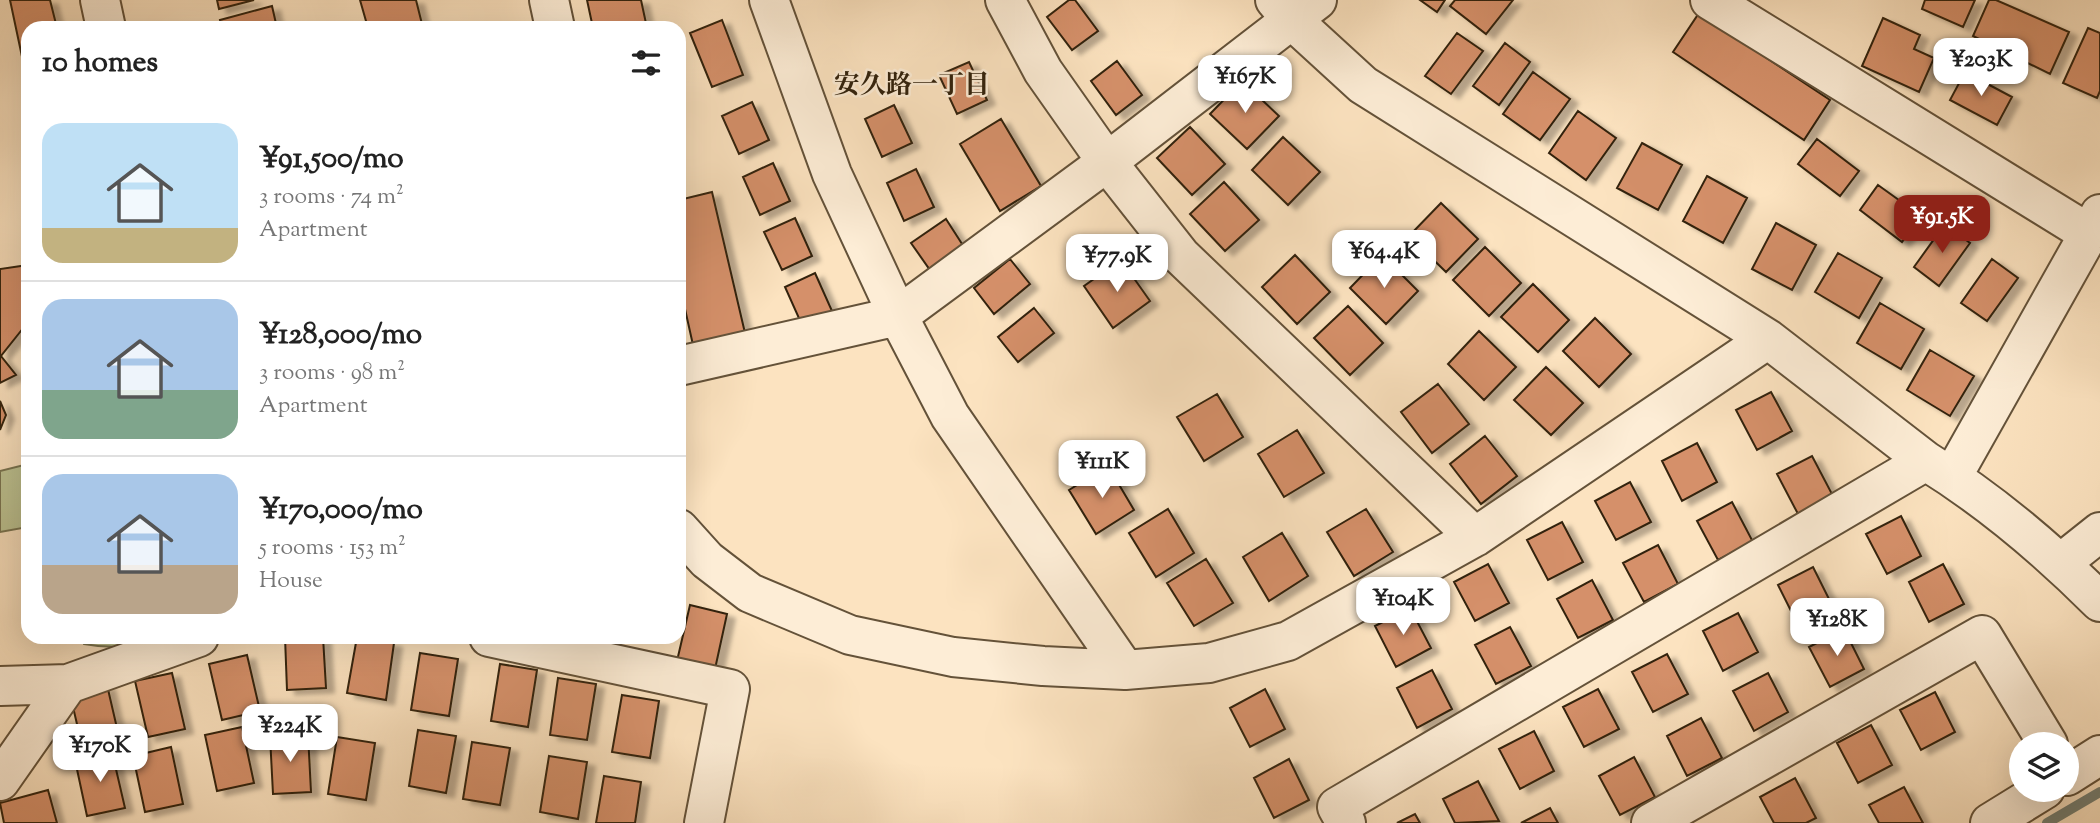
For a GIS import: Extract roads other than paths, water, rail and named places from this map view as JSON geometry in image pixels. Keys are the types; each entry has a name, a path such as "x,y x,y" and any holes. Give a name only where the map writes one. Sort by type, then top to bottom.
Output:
{"street":[{"path":"100,0 104,21"},
{"path":"549,0 554,21"},
{"path":"769,0 832,174 898,316 950,416 1125,670"},
{"path":"1005,0 1043,71 1107,162 1181,256 1475,537"},
{"path":"1346,823 1337,807 1939,469 2094,224 1710,0"},
{"path":"686,364 898,316 1107,162 1295,7 1363,85 1768,340 2061,563 2100,601"},
{"path":"693,560 750,593 850,635 953,657 1043,666 1125,670 1209,663 1288,641 1475,537 1768,340"},
{"path":"2061,563 2100,532"},
{"path":"1651,823 1982,635 2041,732"},
{"path":"0,686 68,684 179,644"},
{"path":"521,644 730,690 704,823"},
{"path":"0,781 68,684"},
{"path":"2079,768 2100,755"},
{"path":"1990,823 2024,802"}],"waterway":[{"path":"2047,823 2100,792"}],"district":[{"name":"安久路一丁目","path":"912,84"}]}
